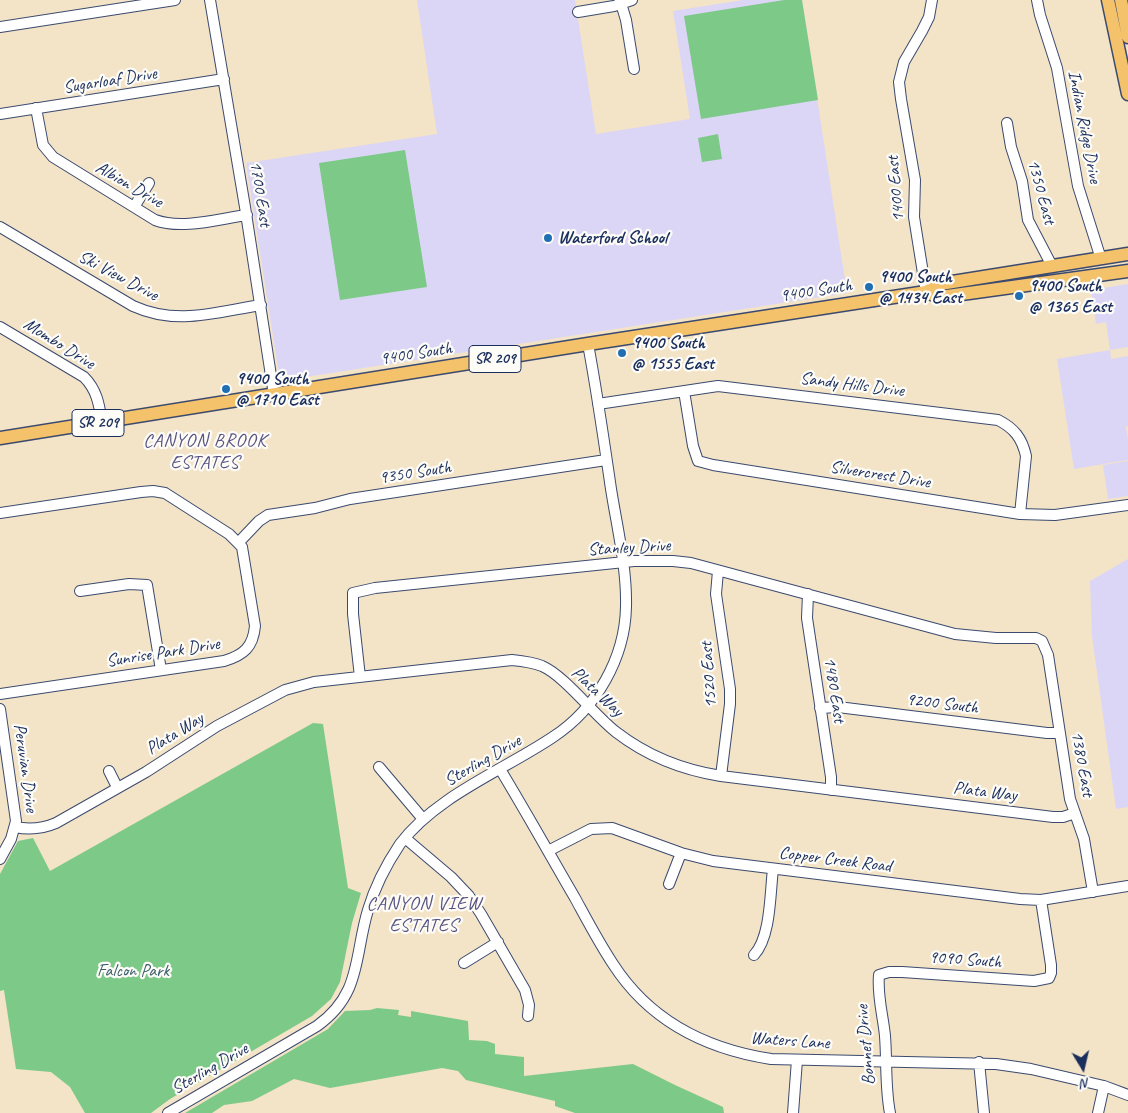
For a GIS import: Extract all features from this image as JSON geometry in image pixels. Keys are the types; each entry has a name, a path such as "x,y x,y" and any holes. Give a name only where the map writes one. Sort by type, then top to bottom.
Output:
{"main road":[{"path":"1108,0 1128,94"},
{"path":"1121,0 1128,37"},
{"name":"9400 South","path":"0,438 926,292 940,284 1128,254"},
{"name":"9400 South","path":"926,292 940,297 1128,271"}],"street":[{"path":"0,27 175,0"},
{"name":"1700 East","path":"210,0 261,305 274,395"},
{"path":"578,12 632,0"},
{"name":"1400 East","path":"926,292 914,217 915,180 900,99 899,82 904,62 922,31 932,0"},
{"name":"Indian Ridge Drive","path":"1037,0 1057,68 1078,186 1101,258"},
{"path":"621,2 634,69"},
{"name":"Sugarloaf Drive","path":"0,114 224,79"},
{"name":"Albion Drive","path":"36,108 43,145 53,158 155,220 175,225 246,215"},
{"name":"1350 East","path":"1006,123 1011,147 1022,181 1028,220 1052,266"},
{"path":"134,207 149,183"},
{"name":"Ski View Drive","path":"0,227 124,301 147,312 176,318 261,305"},
{"name":"Mombo Drive","path":"0,327 84,377 97,396 102,422"},
{"name":"Sterling Drive","path":"168,1113 318,1026 337,1009 345,997 353,978 367,912 373,895 387,865 405,838 423,819 449,799 570,725 588,706 609,672 621,641 626,606 622,562 588,344"},
{"name":"Sandy Hills Drive","path":"598,404 708,387 730,387 998,420 1015,431 1026,456 1020,514"},
{"name":"Silvercrest Drive","path":"684,391 693,446 698,461 713,465 1020,514 1068,514 1128,505"},
{"name":"9350 South","path":"239,542 258,521 268,515 315,508 350,500 606,460"},
{"path":"0,513 153,491 165,493 239,542"},
{"name":"Sunrise Park Drive","path":"0,694 236,658 244,652 254,635 254,617 244,553 239,542"},
{"name":"Stanley Drive","path":"360,677 353,614 353,592 375,588 652,560 691,564 955,634 996,638 1036,638 1042,641"},
{"name":"1520 East","path":"718,571 716,594 730,696 721,776"},
{"path":"80,591 129,584 147,586 161,670"},
{"name":"1480 East","path":"808,594 807,618 831,777 831,790"},
{"name":"1380 East","path":"1042,641 1048,654 1070,799 1085,845 1093,892"},
{"name":"Plata Way","path":"15,828 31,829 48,826 146,772 217,726 286,690 304,684 512,660 527,661 543,666 615,731 652,755 686,768 721,776 1053,817 1063,817 1075,813"},
{"name":"9200 South","path":"820,708 838,707 1047,733 1060,733"},
{"name":"Peruvian Drive","path":"0,709 16,813 15,828 0,858"},
{"path":"379,767 423,819"},
{"name":"Waters Lane","path":"500,769 614,965 642,999 686,1032 724,1049 747,1055 797,1060 979,1062 1014,1066 1104,1086 1128,1095"},
{"path":"109,771 117,787"},
{"name":"Copper Creek Road","path":"548,851 583,832 601,828 623,831 681,853 713,862 1020,899 1041,900 1128,886"},
{"path":"405,838 451,877 469,896 525,990 529,1005 528,1016"},
{"path":"669,884 681,853"},
{"path":"754,955 761,948 765,935 773,869"},
{"name":"9090 South","path":"879,975 889,972 902,972 1034,981 1049,978 1052,973 1041,900"},
{"path":"464,963 498,942"},
{"name":"Bonnet Drive","path":"879,975 878,985 885,1034 886,1088 890,1113"},
{"path":"793,1113 797,1060"},
{"path":"979,1062 984,1113"},
{"path":"1098,1113 1104,1086"}],"shaded area":[{"name":"Waterford School","path":"417,0 575,0 596,134 690,119 673,11 743,0 802,0 847,293 280,381 246,163 437,134"},
{"path":"1128,284 1128,347 1110,350 1106,322 1096,324 1091,290"},
{"path":"1110,350 1111,359 1128,356 1128,426 1126,427 1128,460 1074,469 1057,359"},
{"path":"1128,461 1128,496 1108,499 1103,465"},
{"path":"1128,559 1128,807 1116,809 1092,636 1090,581"}],"green space":[{"path":"784,0 802,0 818,100 701,119 684,16"},
{"path":"718,134 722,159 702,162 698,138"},
{"path":"405,150 427,287 340,300 319,163"},
{"name":"Falcon Park","path":"313,723 323,724 348,888 361,893 352,923 340,982 331,999 312,1016 170,1099 151,1113 85,1113 70,1087 51,1072 16,1069 4,990 0,991 0,874 18,841 33,838 50,871"},
{"path":"377,1008 399,1010 398,1015 411,1017 411,1011 468,1021 469,1040 487,1041 495,1044 495,1054 524,1057 524,1076 633,1064 723,1107 724,1113 575,1113 555,1106 555,1101 466,1080 458,1071 442,1068 330,1088 294,1079 252,1101 224,1105 212,1113 185,1113 328,1029 345,1011"}],"place":[{"name":"Waterford School","path":"548,238"},
{"name":"9400 South @ 1434 East","path":"869,287"},
{"name":"9400 South @ 1365 East","path":"1019,296"},
{"name":"9400 South @ 1555 East","path":"622,353"},
{"name":"9400 South @ 1710 East","path":"226,389"}],"district":[{"name":"CANYON BROOK ESTATES","path":"205,452"},
{"name":"CANYON VIEW ESTATES","path":"424,915"}]}
